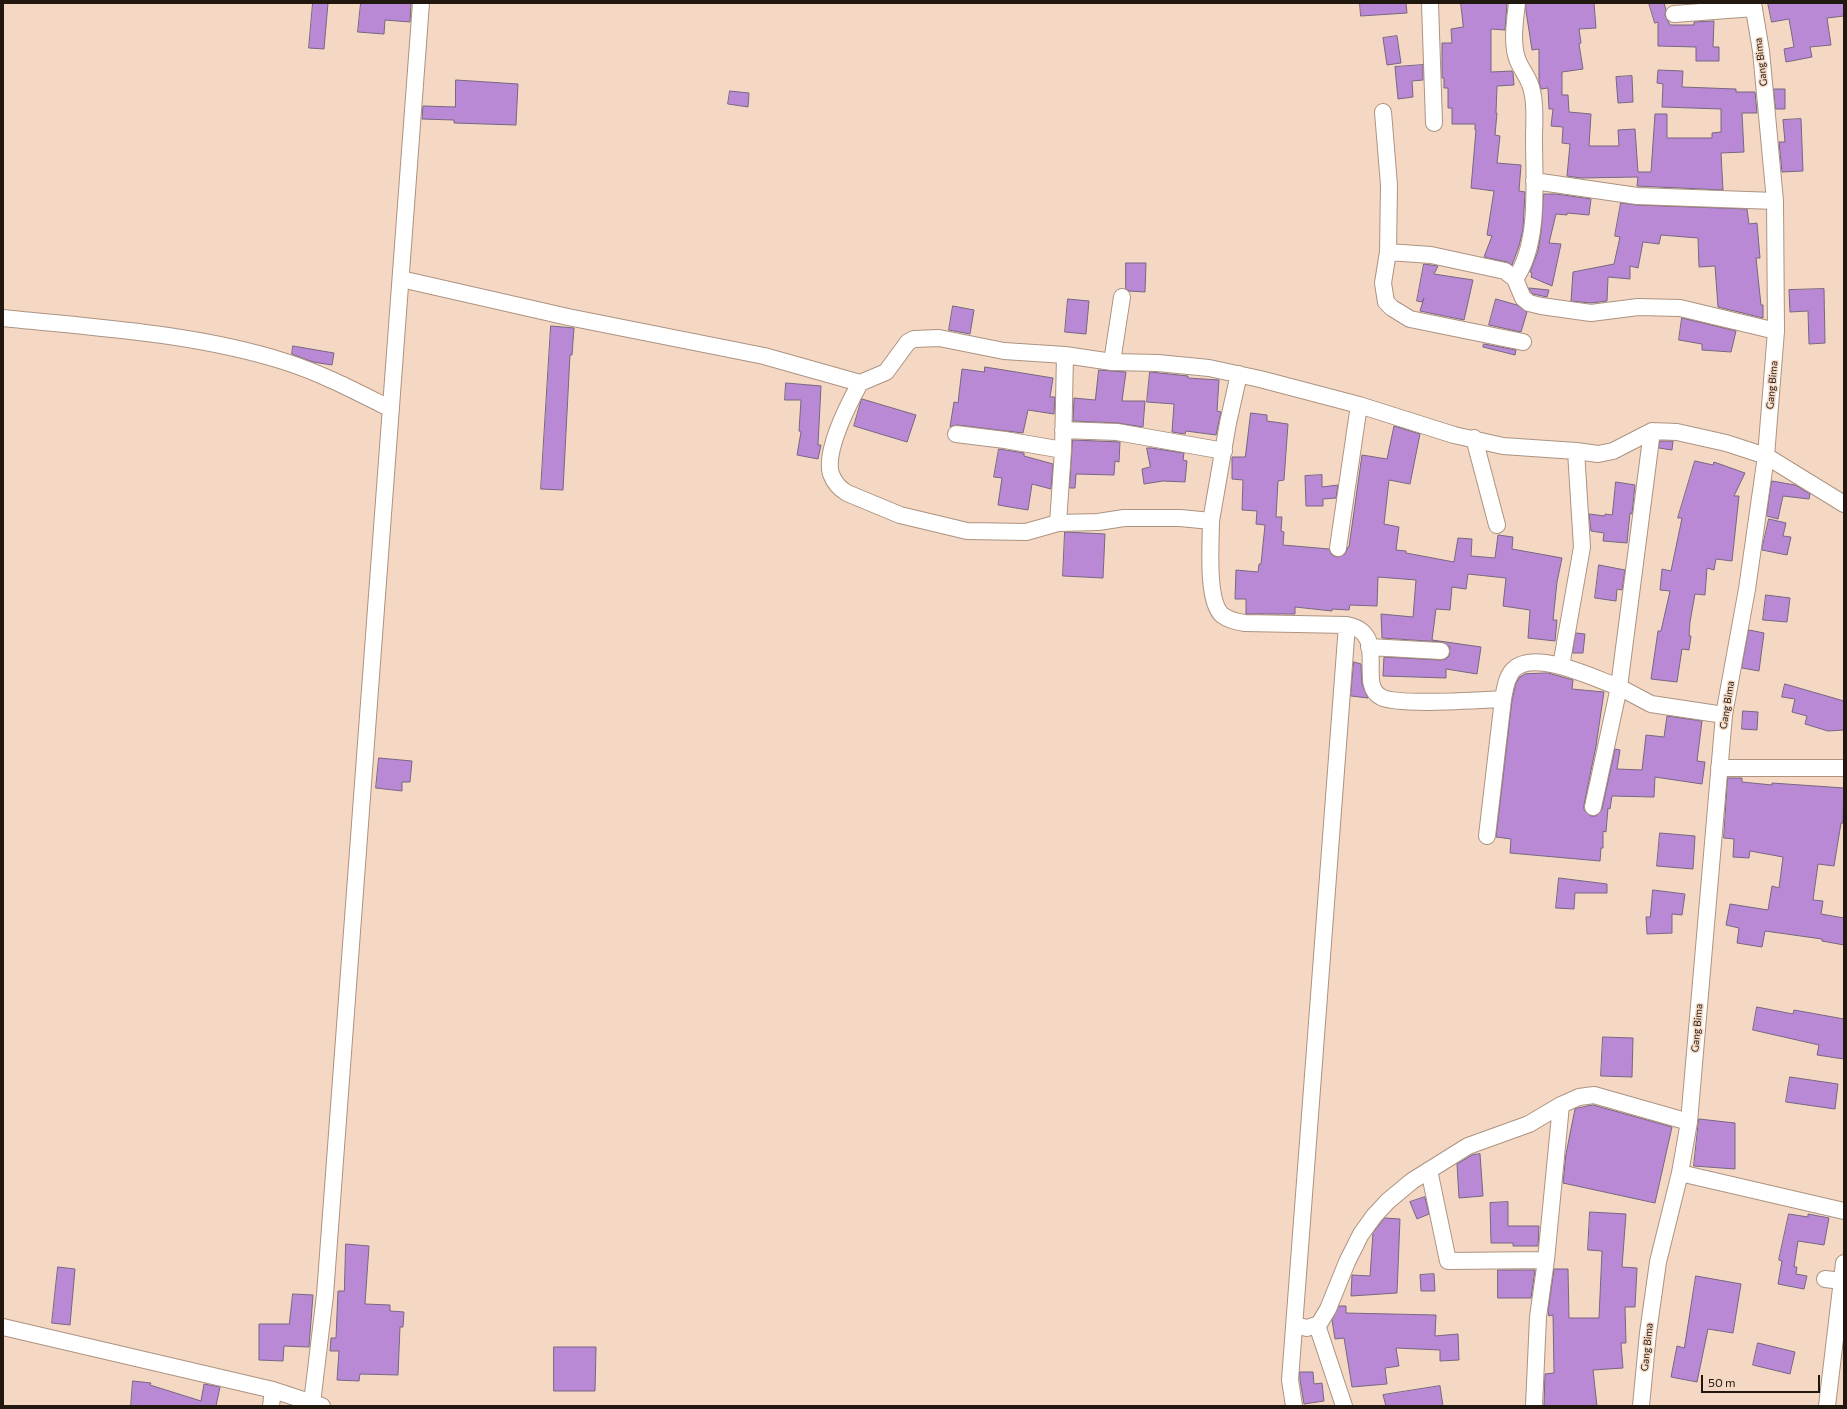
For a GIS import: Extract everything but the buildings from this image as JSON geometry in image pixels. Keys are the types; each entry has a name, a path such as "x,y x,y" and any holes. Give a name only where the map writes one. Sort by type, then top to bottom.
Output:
{"street":[{"path":"3,1327 273,1390 317,1404 324,1294 422,3"},
{"path":"1430,3 1434,123"},
{"path":"1515,279 1525,264 1530,242 1534,181 1534,103 1529,80 1518,62 1515,52 1517,3"},
{"path":"1674,14 1754,6"},
{"name":"Gang Bima","path":"1641,1406 1648,1333 1658,1262 1680,1173 1689,1122 1724,715 1748,589 1766,456 1776,331 1775,201 1761,51 1754,6"},
{"path":"1383,112 1389,185 1388,252 1383,294 1386,302 1392,308 1410,319 1523,342"},
{"path":"1534,181 1637,196 1775,201"},
{"path":"1388,252 1431,255 1505,271 1515,279 1523,298 1528,303 1541,306 1590,313 1638,307 1680,308 1776,331"},
{"path":"401,278 568,317 764,356 860,383 886,372 908,342 914,339 939,338 1004,351 1065,355 1112,362 1158,363 1209,368 1239,374 1359,405 1436,430 1504,446 1598,454 1613,451 1652,432 1677,432 1726,443 1766,456 1844,504"},
{"path":"1112,362 1122,297"},
{"path":"3,318 132,332 241,350 288,362 314,372 391,409"},
{"path":"1058,523 1065,355"},
{"path":"1239,374 1211,521 1210,564 1212,587 1216,605 1223,615 1229,619 1245,623 1347,625 1359,628 1364,632 1369,647 1373,689 1382,698 1400,701 1503,699"},
{"path":"860,383 835,440 830,459 832,475 841,489 900,515 967,531 1026,532 1058,523 1098,522 1124,518 1180,518 1211,521"},
{"path":"1338,548 1359,405"},
{"path":"1063,430 1117,432 1224,451"},
{"path":"1593,806 1619,687 1652,432"},
{"path":"956,434 1004,440 1062,450"},
{"path":"1474,438 1497,525"},
{"path":"1561,666 1582,547 1576,451"},
{"path":"1294,1406 1290,1380 1347,625"},
{"path":"1369,647 1440,651"},
{"path":"1487,836 1503,699 1508,677 1514,669 1522,664 1538,661 1561,666 1619,687 1651,704 1724,715"},
{"path":"1719,768 1844,768"},
{"path":"1295,1325 1307,1328 1316,1325 1328,1309 1347,1262 1361,1234 1374,1216 1388,1201 1412,1181 1468,1146 1529,1124 1561,1105 1579,1097 1594,1095 1689,1122"},
{"path":"1534,1406 1538,1318 1546,1260 1561,1105"},
{"path":"1429,1170 1448,1261 1546,1260"},
{"path":"1680,1173 1844,1211"},
{"path":"1827,1406 1844,1263"},
{"path":"1825,1279 1842,1281"},
{"path":"1316,1325 1344,1406"},
{"path":"271,1406 273,1390"}]}
